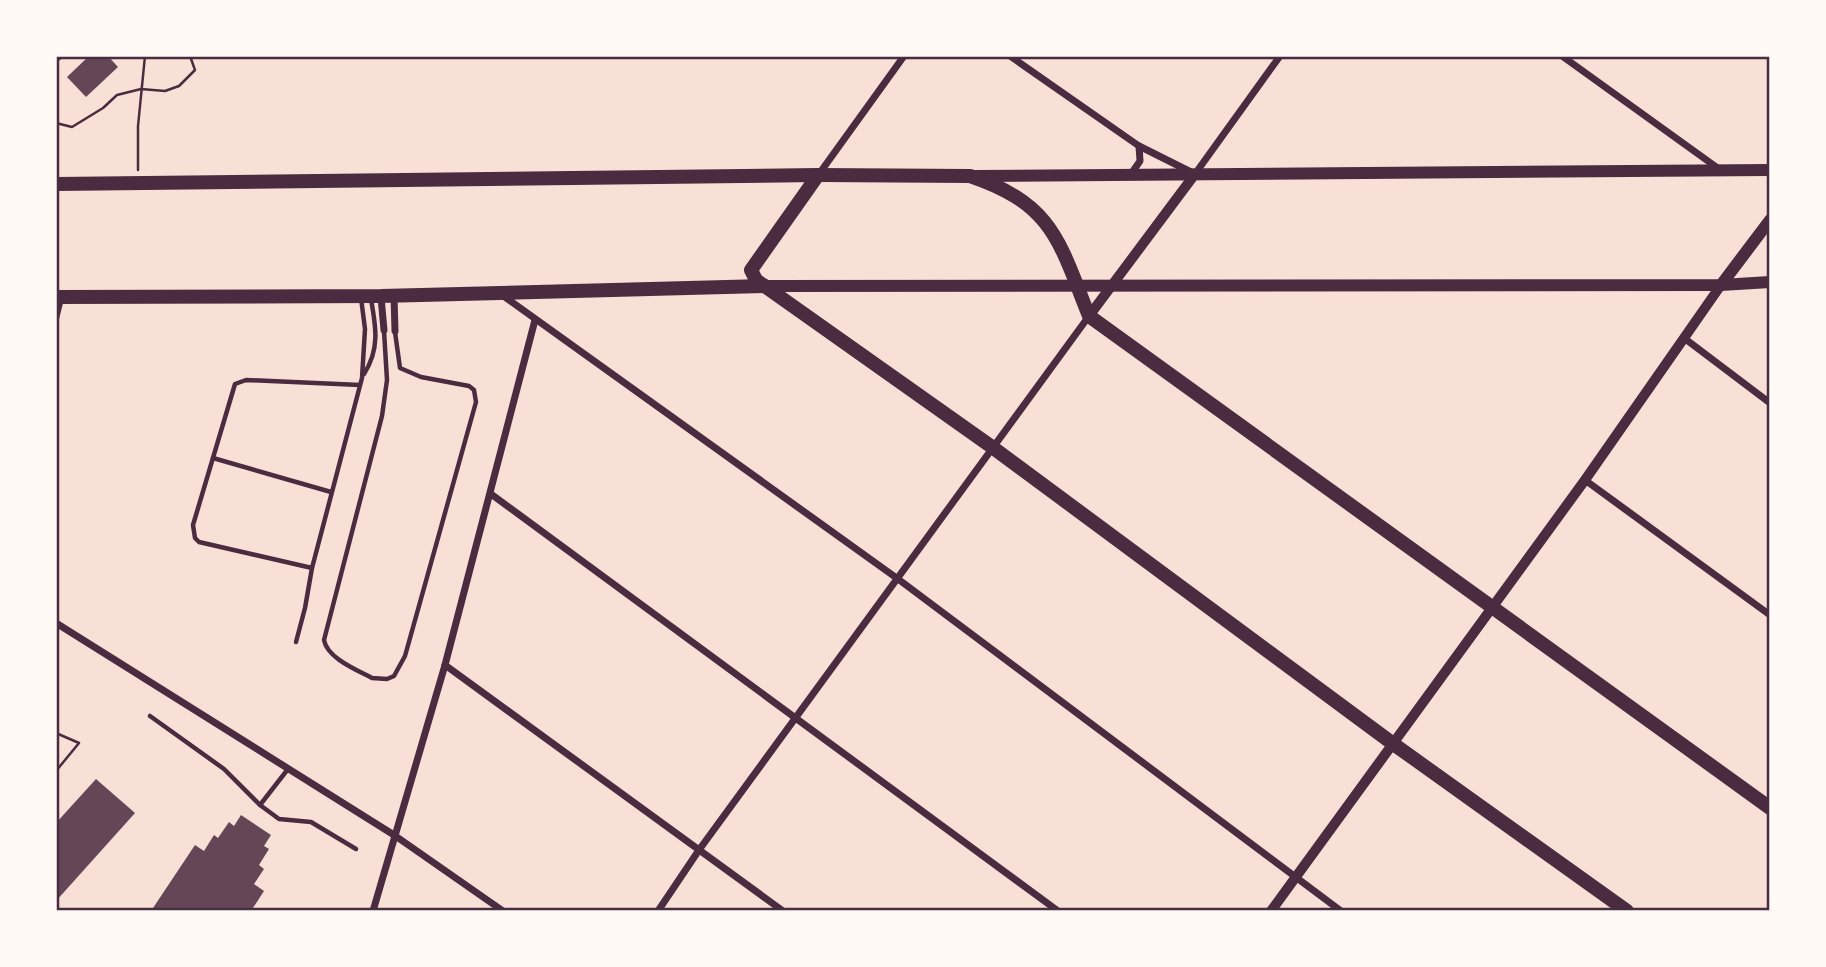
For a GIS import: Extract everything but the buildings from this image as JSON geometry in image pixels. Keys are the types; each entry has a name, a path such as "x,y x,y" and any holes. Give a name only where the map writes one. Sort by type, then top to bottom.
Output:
{"main road":[{"path":"56,184 818,175 1770,170"},
{"path":"818,175 751,270 756,280 992,447 1392,743 1627,911"},
{"path":"970,176 1012,193 1035,209 1053,232 1089,316 1770,808"},
{"path":"1721,285 1770,220"},
{"path":"59,297 376,296 767,286 1721,285 1770,282"}],"street":[{"path":"818,175 904,56"},
{"path":"1010,56 1139,146 1195,174"},
{"path":"658,911 699,850 1279,56"},
{"path":"1562,56 1720,170"},
{"path":"1130,175 1140,161 1139,146"},
{"path":"1271,911 1585,481 1721,285"},
{"path":"499,293 898,579 1340,911"},
{"path":"376,296 384,330"},
{"path":"376,296 395,331"},
{"path":"373,911 445,666 535,320"},
{"path":"1684,338 1770,403"},
{"path":"1585,481 1770,615"},
{"path":"491,494 1059,911"},
{"path":"56,623 394,835 503,911"},
{"path":"445,666 783,911"}],"lane":[{"path":"362,378 365,329 376,296"},
{"path":"296,642 312,568 360,385 375,351 376,296"},
{"path":"56,322 59,297"},
{"path":"384,330 387,380 382,416 324,640 325,646 332,654 380,680 394,676 402,663 476,402 474,390 469,386 421,377 400,368 395,331"},
{"path":"312,568 199,542 195,538 193,526 233,389 239,381 360,385"},
{"path":"213,457 331,492"},
{"path":"150,716 224,769 260,805 279,819 311,822 356,849"},
{"path":"260,805 288,768"}],"path":[{"path":"56,61 64,56"},
{"path":"139,183 138,126 145,56"},
{"path":"56,123 72,127 103,108 117,95 141,89 165,91 178,86 195,70 190,56"},
{"path":"56,733 79,743 56,771"}]}
